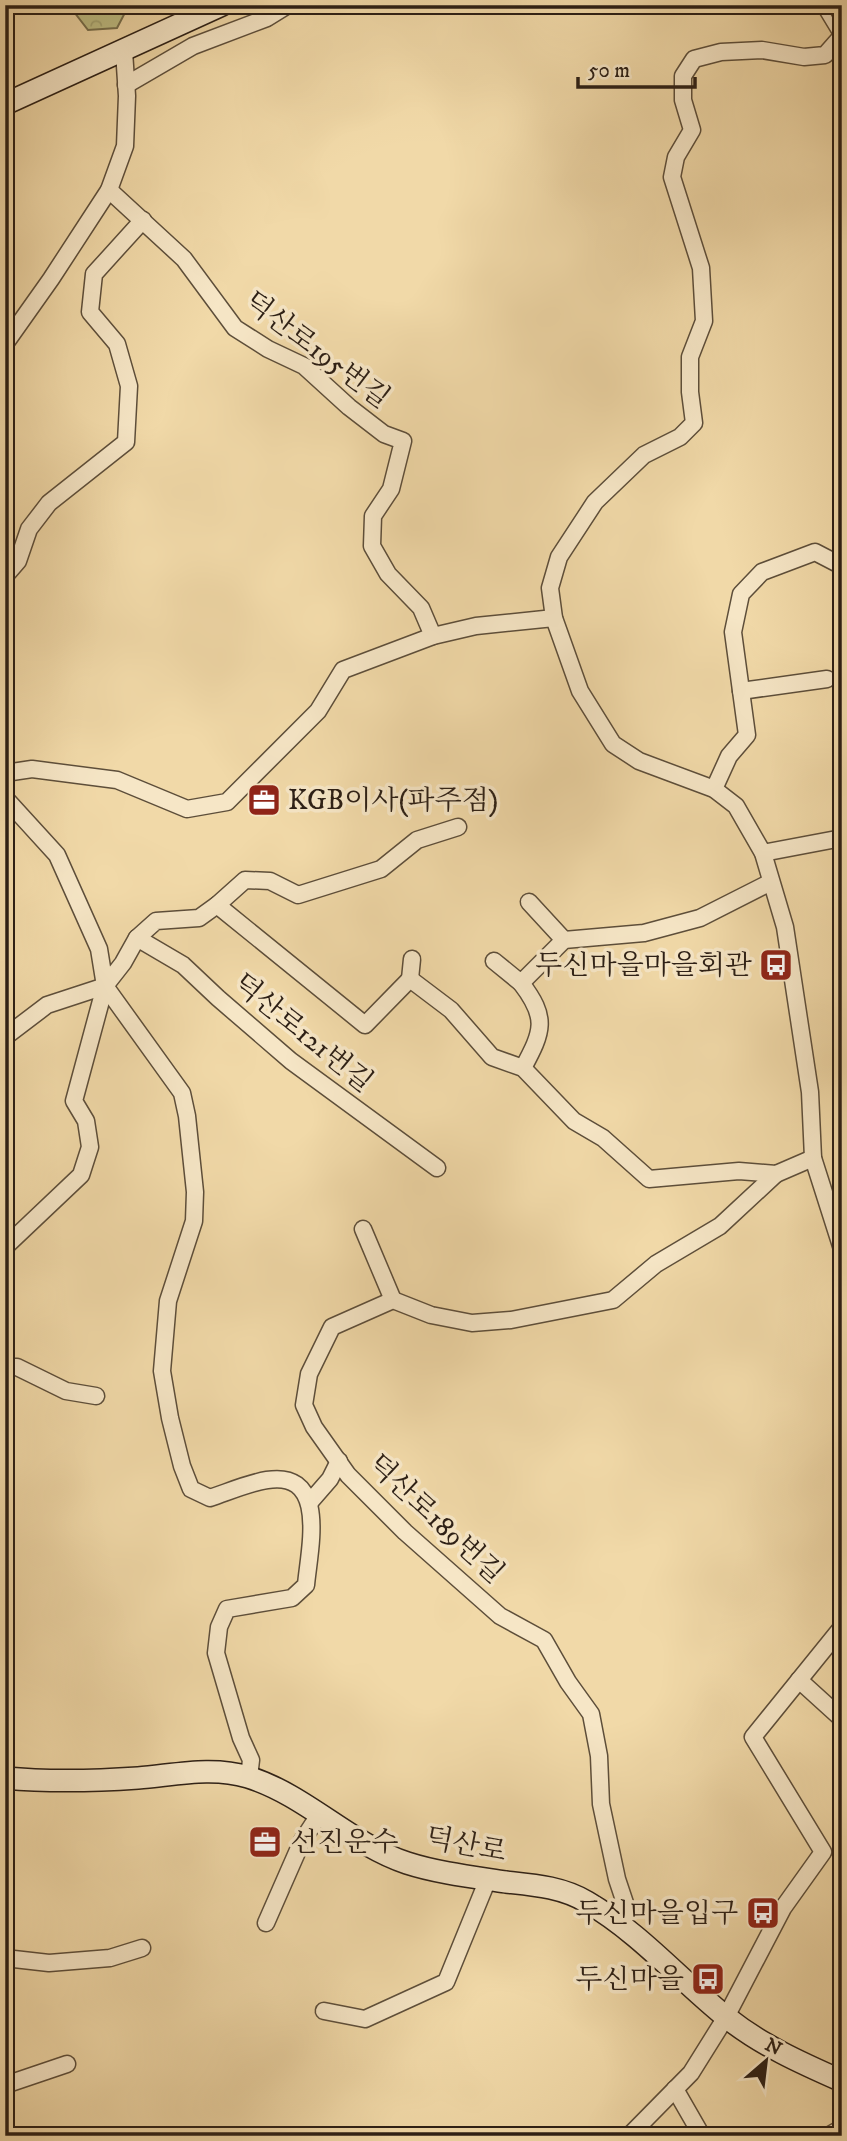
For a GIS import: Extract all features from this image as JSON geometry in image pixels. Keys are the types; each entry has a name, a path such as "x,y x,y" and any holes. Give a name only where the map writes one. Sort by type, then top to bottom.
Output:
{"street":[{"path":"5,104 222,5"},
{"path":"126,85 193,46 267,18 288,5"},
{"path":"841,39 825,55 804,57 762,50 721,52 694,59 683,76 683,100 692,130 676,157 672,177 701,268 704,321 690,357 694,424 680,437 644,455 595,502 559,557 550,588 554,618 580,691 613,744 639,761 714,789 736,806 763,853 785,927 810,1092 813,1158 842,1250"},
{"path":"5,344 109,190 125,146 124,51"},
{"path":"5,576 18,561 29,529 49,503 126,442 129,386 117,344 90,312 94,274 143,220 109,190"},
{"name":"덕산로195번길","path":"143,220 184,259 235,328 268,349 304,366 384,434 403,440 391,489 373,516 373,546 388,574 421,608 433,636"},
{"path":"714,789 729,756 747,735 733,632 741,594 762,572 815,552 842,566"},
{"path":"5,773 32,769 117,780 187,809 227,802 318,711 343,670 433,636 476,626 554,618"},
{"path":"741,691 827,679"},
{"path":"5,799 57,855 99,949 105,986 182,1093 195,1192 194,1221 167,1301 162,1371 182,1466 191,1489 210,1498 268,1480 288,1480 300,1488 310,1502 312,1521 306,1585 292,1598 228,1609 219,1627 216,1653 241,1738 251,1760 249,1777"},
{"path":"5,1247 81,1175 90,1147 86,1121 74,1101 105,986 123,963 137,938 156,921 198,918 245,880 270,881 298,895 381,869 417,840 458,827"},
{"path":"763,853 842,838"},
{"path":"521,983 564,940 644,933 700,918 771,882"},
{"path":"528,902 564,940"},
{"name":"덕산로121번길","path":"216,905 365,1025 410,979"},
{"name":"덕산로121번길","path":"137,938 183,965 291,1061 437,1168"},
{"path":"412,959 410,979 451,1010 492,1057 523,1068 574,1121 603,1138 649,1179 739,1171 776,1174"},
{"path":"494,961 521,983 535,1001 541,1023 534,1048 523,1068"},
{"path":"5,1037 47,1005 105,986"},
{"path":"363,1229 393,1300 431,1315 472,1323 511,1320 612,1300 656,1264 720,1226 776,1174 813,1158"},
{"name":"덕산로189번길","path":"393,1300 332,1327 309,1374 304,1405 314,1427 348,1475 405,1532 500,1616 544,1640 568,1682 591,1714 599,1756 601,1804 617,1879 625,1903 624,1925"},
{"path":"5,1367 17,1367 66,1391 96,1396"},
{"path":"310,1502 330,1479 339,1461"},
{"path":"629,2136 691,2073 726,2017 783,1908 823,1852 753,1737 842,1626"},
{"path":"799,1680 842,1719"},
{"name":"덕산로","path":"5,1778 37,1781 135,1778 218,1770 249,1777 279,1791 379,1851 406,1863 488,1879 556,1888 585,1900 624,1925 726,2017 753,2037 842,2081"},
{"path":"266,1923 302,1841 319,1815"},
{"path":"324,2011 365,2019 446,1982 488,1879"},
{"path":"5,1958 49,1963 110,1958 142,1948"},
{"path":"5,2085 67,2064"},
{"path":"675,2089 702,2136"},
{"path":"828,2136 842,2128"}],"lane":[{"path":"820,5 841,39"}],"green space":[{"path":"65,5 129,5 117,28 88,30"}],"place":[{"name":"KGB이사(파주점)","path":"264,800"},
{"name":"두신마을마을회관","path":"776,965"},
{"name":"선진운수","path":"265,1842"},
{"name":"두신마을입구","path":"763,1913"},
{"name":"두신마을","path":"708,1979"}]}
